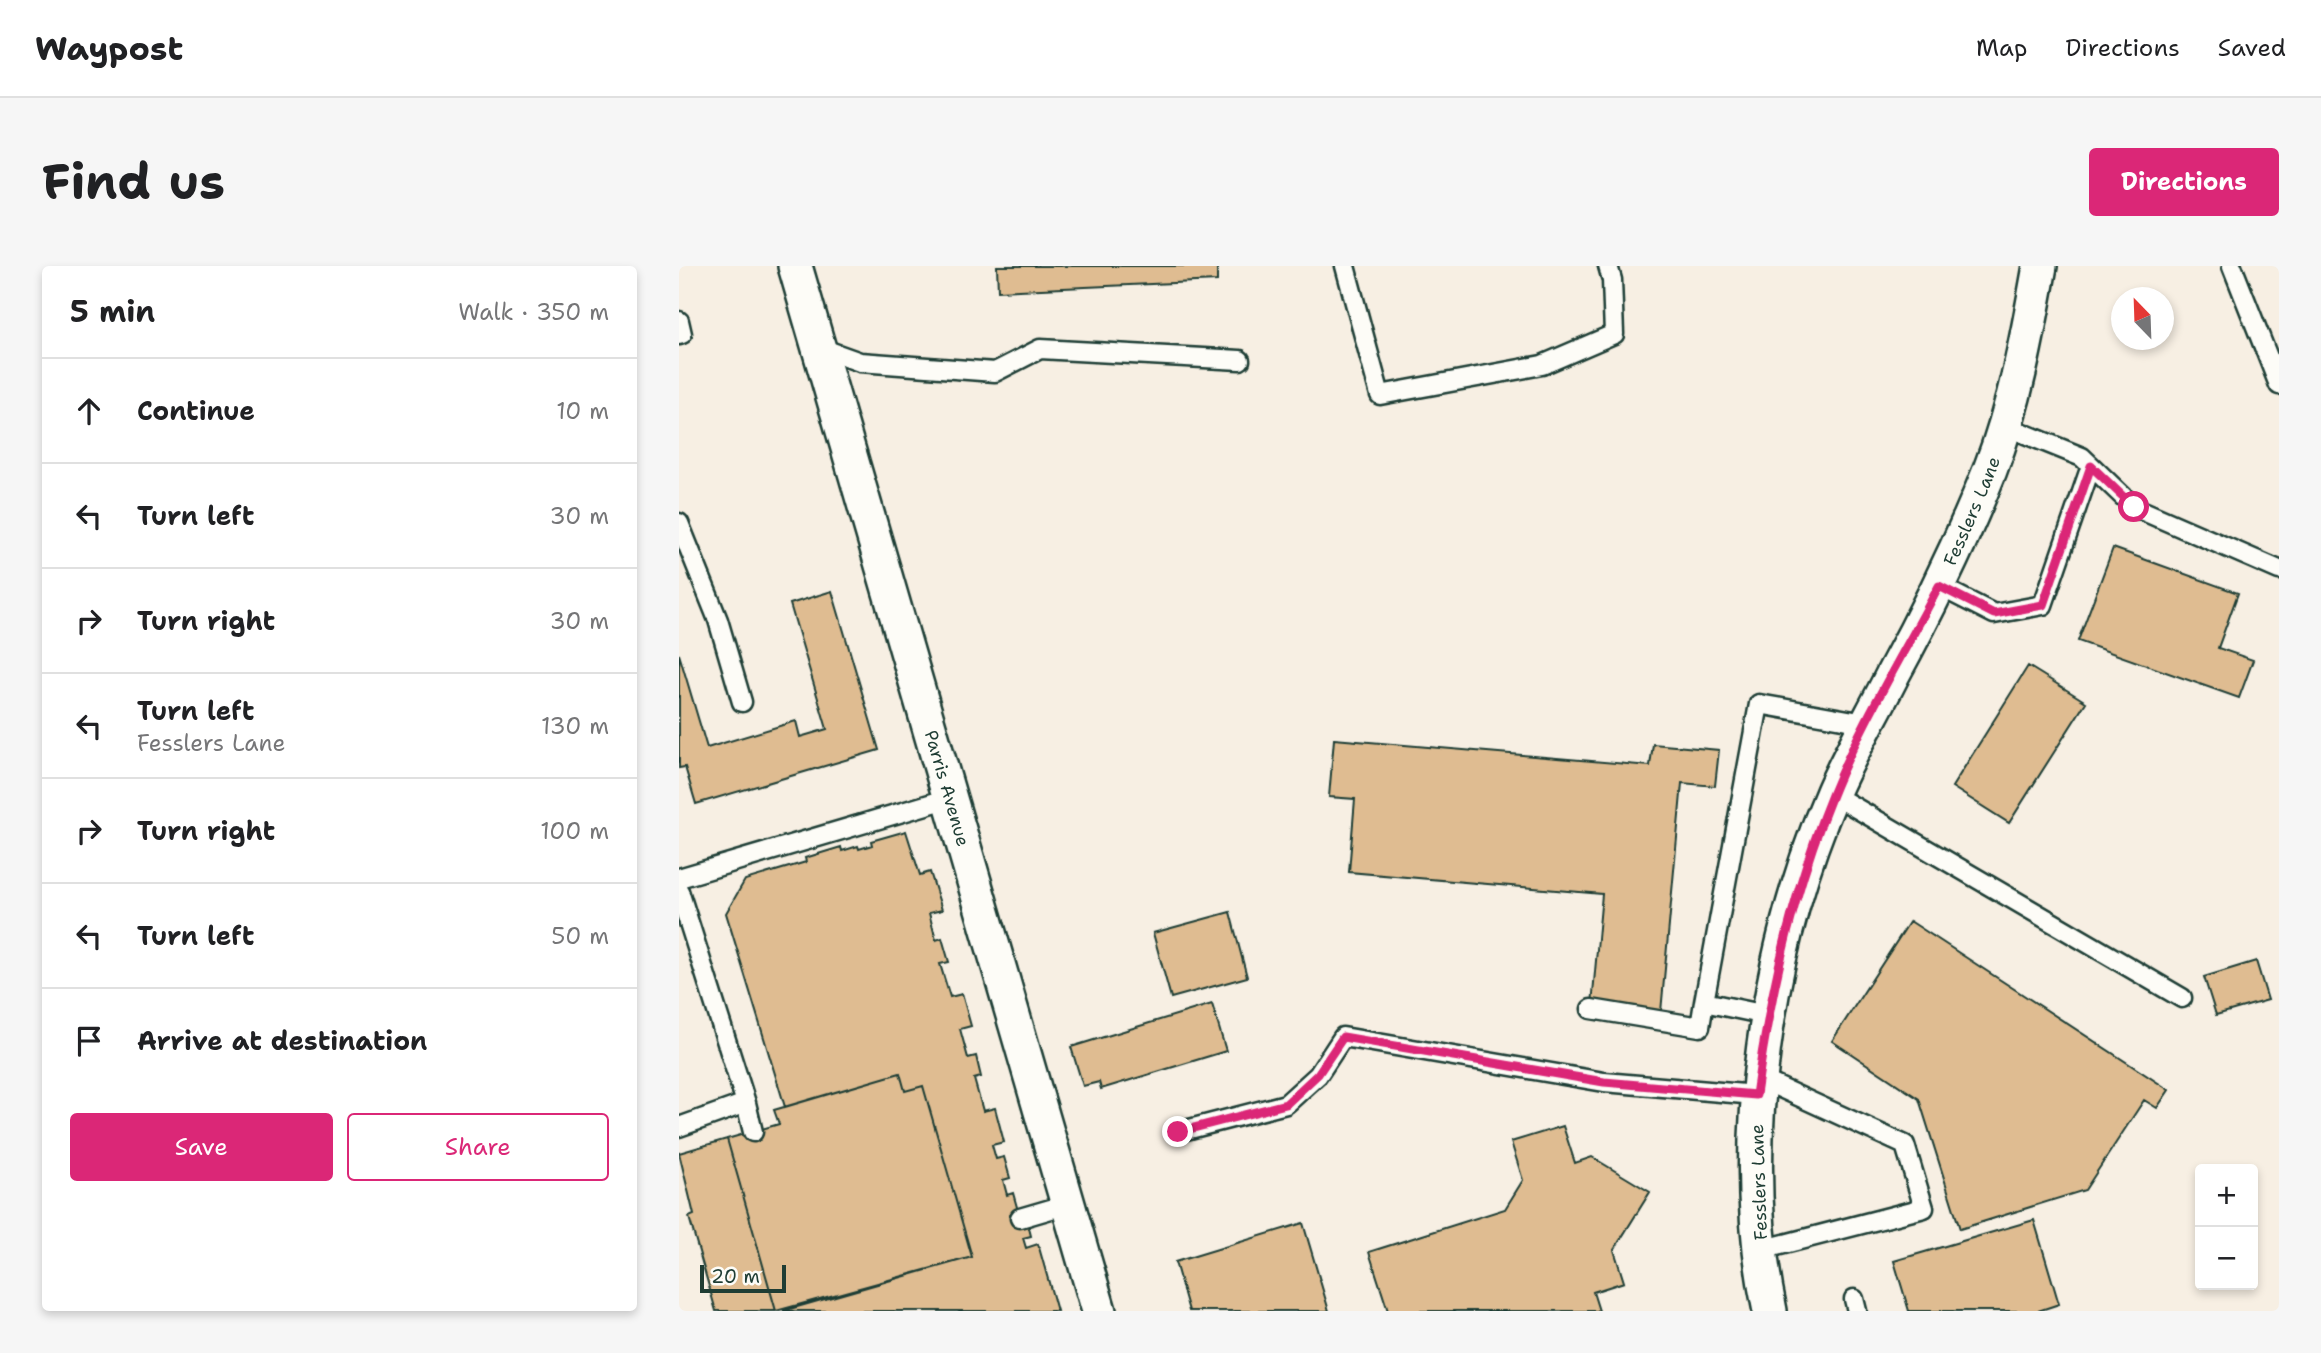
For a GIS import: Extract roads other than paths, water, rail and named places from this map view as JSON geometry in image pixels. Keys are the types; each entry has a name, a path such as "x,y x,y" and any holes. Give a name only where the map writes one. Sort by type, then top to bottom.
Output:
{"street":[{"name":"Parris Avenue","path":"795,266 1099,1311"},
{"name":"Fesslers Lane","path":"1770,1311 1756,1194 1757,1086 1793,906 1832,794 1865,723 1939,586 1991,467 2024,354 2040,266"}],"lane":[{"path":"1345,266 1380,395 1542,365 1614,334 1612,279 1608,266"},
{"path":"2232,266 2279,385"},
{"path":"679,321 682,334 679,335"},
{"path":"818,347 860,362 995,372 1040,349 1240,360"},
{"path":"2003,425 2082,457 2134,507 2279,570"},
{"path":"1939,586 1994,614 2043,605 2091,466"},
{"path":"679,523 718,620 742,702"},
{"path":"1591,1009 1700,1027 1759,704 1865,723"},
{"path":"1832,794 2182,998"},
{"path":"679,878 950,798"},
{"path":"679,891 753,1132"},
{"path":"1704,1002 1771,1016"},
{"path":"1178,1132 1286,1104 1318,1074 1343,1037 1604,1082 1757,1086 1905,1145 1924,1208 1761,1250"},
{"path":"679,1127 746,1103"},
{"path":"1020,1218 1068,1204"}]}
